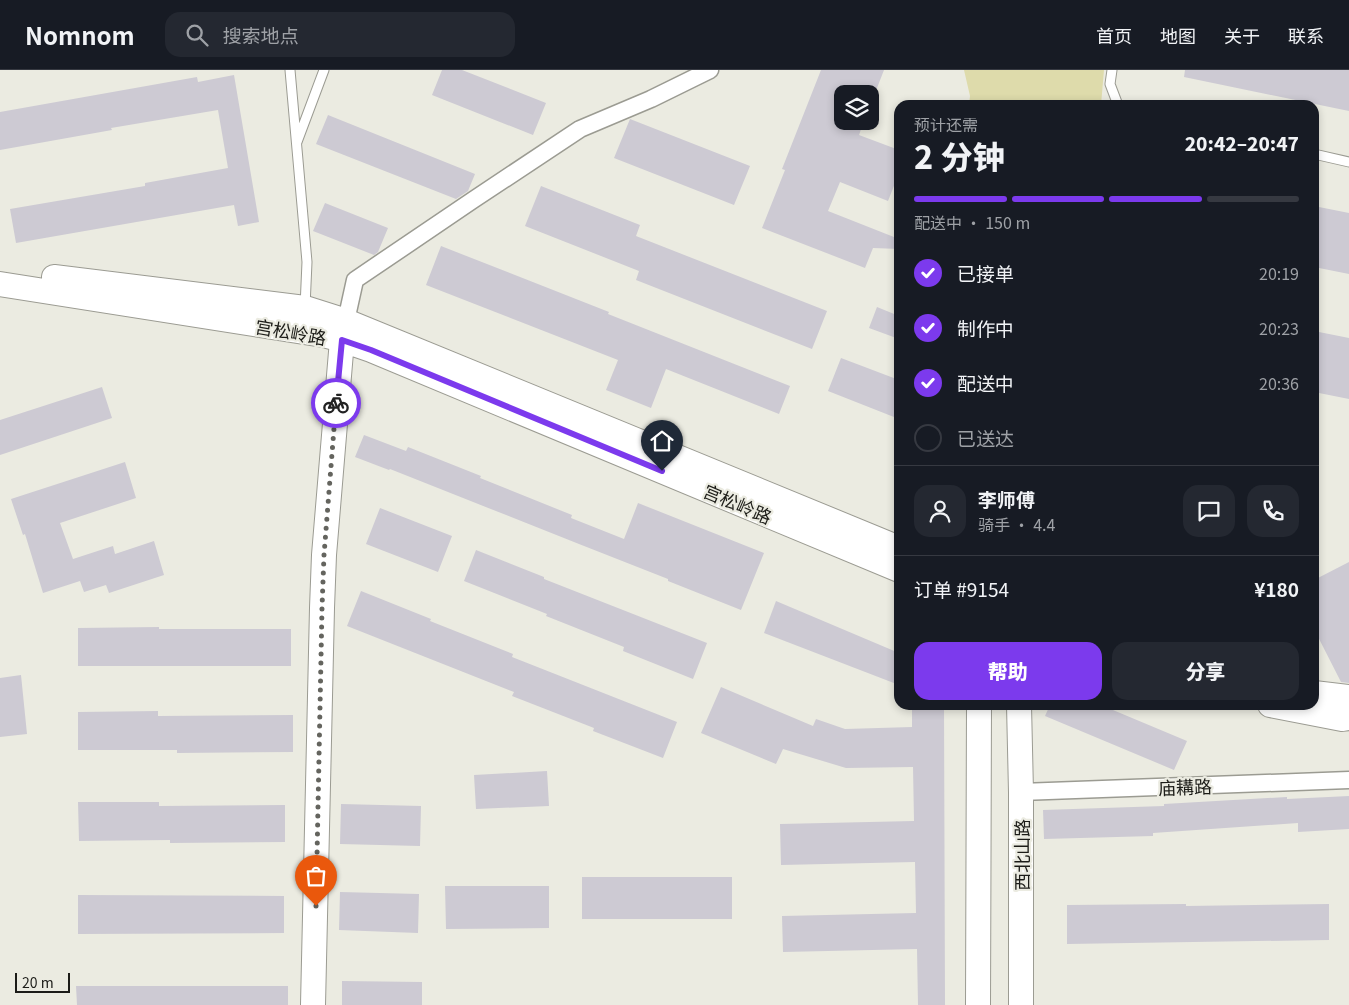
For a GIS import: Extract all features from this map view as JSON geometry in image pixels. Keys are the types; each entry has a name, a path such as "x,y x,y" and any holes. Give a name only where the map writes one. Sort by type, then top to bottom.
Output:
{"main road":[{"path":"0,270 305,320"},
{"name":"宫松岭路","path":"0,284 305,320 344,330 380,354 894,568"},
{"path":"313,1005 324,555 344,330 894,546"},
{"path":"1319,694 1349,697"},
{"path":"978,1005 979,710"},
{"name":"西北山路","path":"1019,710 1022,1005"},
{"path":"1296,710 1342,719 1349,718"}],"street":[{"path":"344,330 355,280 580,129 651,100 710,70"},
{"name":"庙耩路","path":"1021,792 1349,780"}],"lane":[{"path":"290,70 307,262 305,320"},
{"path":"296,144 324,70"},
{"path":"1112,70 1110,84 1116,100"},
{"path":"1319,155 1349,162"}],"shaded area":[{"path":"964,70 1104,70 1101,100 970,100"}],"building":[{"path":"442,70 462,70 546,103 533,135 432,95"},
{"path":"821,70 884,70 878,85 834,85 834,130 861,130 859,135 894,148 894,186 888,201 840,182 828,211 894,237 894,249 873,248 865,268 762,228 785,170 782,169"},
{"path":"1185,70 1349,70 1349,111 1319,105 1319,100 1296,100 1184,77"},
{"path":"234,75 259,222 238,226 234,205 16,243 10,209 145,186 145,183 228,168 218,110 111,128 112,130 0,150 0,112 197,77 198,82"},
{"path":"328,115 475,174 468,191 456,199 316,144"},
{"path":"630,119 750,166 734,205 614,158"},
{"path":"541,186 640,225 636,236 827,311 812,349 636,280 639,271 525,226"},
{"path":"325,203 388,228 378,252 374,255 313,231"},
{"path":"1319,207 1349,213 1349,274 1319,268"},
{"path":"441,246 790,386 779,414 666,369 651,408 606,390 618,360 426,285"},
{"path":"877,307 894,314 894,337 869,328"},
{"path":"1319,332 1349,338 1349,399 1319,393"},
{"path":"841,358 894,378 894,417 828,391"},
{"path":"102,387 112,418 0,455 0,420"},
{"path":"364,435 406,451 408,447 481,476 480,478 572,515 571,518 624,539 638,503 764,553 741,610 668,581 668,579 390,469 355,457"},
{"path":"125,462 136,498 60,523 73,559 113,546 115,554 154,541 164,575 109,593 106,585 84,592 80,581 43,593 25,534 23,535 11,499"},
{"path":"380,508 452,536 438,572 366,544"},
{"path":"476,550 544,577 544,579 707,643 693,679 623,651 624,647 546,616 547,614 464,581"},
{"path":"1349,562 1349,683 1341,682 1319,639 1319,577"},
{"path":"361,591 513,654 512,657 677,722 663,758 593,731 594,728 512,696 514,692 347,626"},
{"path":"776,601 894,651 894,683 764,633"},
{"path":"159,627 159,629 291,629 291,666 78,666 78,628"},
{"path":"21,675 27,734 0,737 0,678"},
{"path":"721,687 813,726 816,719 845,729 912,727 912,710 944,710 945,1005 918,1005 917,949 783,952 782,916 916,913 915,862 781,865 780,824 914,821 913,767 846,768 783,749 776,764 701,733"},
{"path":"1048,710 1113,710 1187,741 1174,770 1045,716"},
{"path":"158,711 158,716 293,715 293,752 177,753 177,750 78,750 78,712"},
{"path":"547,771 549,806 476,809 474,775"},
{"path":"1349,796 1349,829 1298,832 1298,823 1153,833 1153,836 1044,839 1043,810 1164,806 1164,804 1287,797 1287,799"},
{"path":"78,802 159,802 159,806 285,805 285,842 170,843 170,840 79,841"},
{"path":"341,804 421,806 420,846 340,844"},
{"path":"582,877 732,877 732,919 582,919"},
{"path":"445,886 549,886 549,928 446,929"},
{"path":"340,892 419,894 418,933 339,930"},
{"path":"78,895 284,896 284,933 78,934"},
{"path":"1186,904 1186,906 1329,904 1329,940 1067,944 1067,905"},
{"path":"342,981 422,982 422,1005 342,1005"},
{"path":"76,986 288,986 288,1005 77,1005"}],"way so far":[{"path":"316,906 324,555 336,403"}],"route":[{"path":"336,403 342,340 371,350 662,471"}]}
